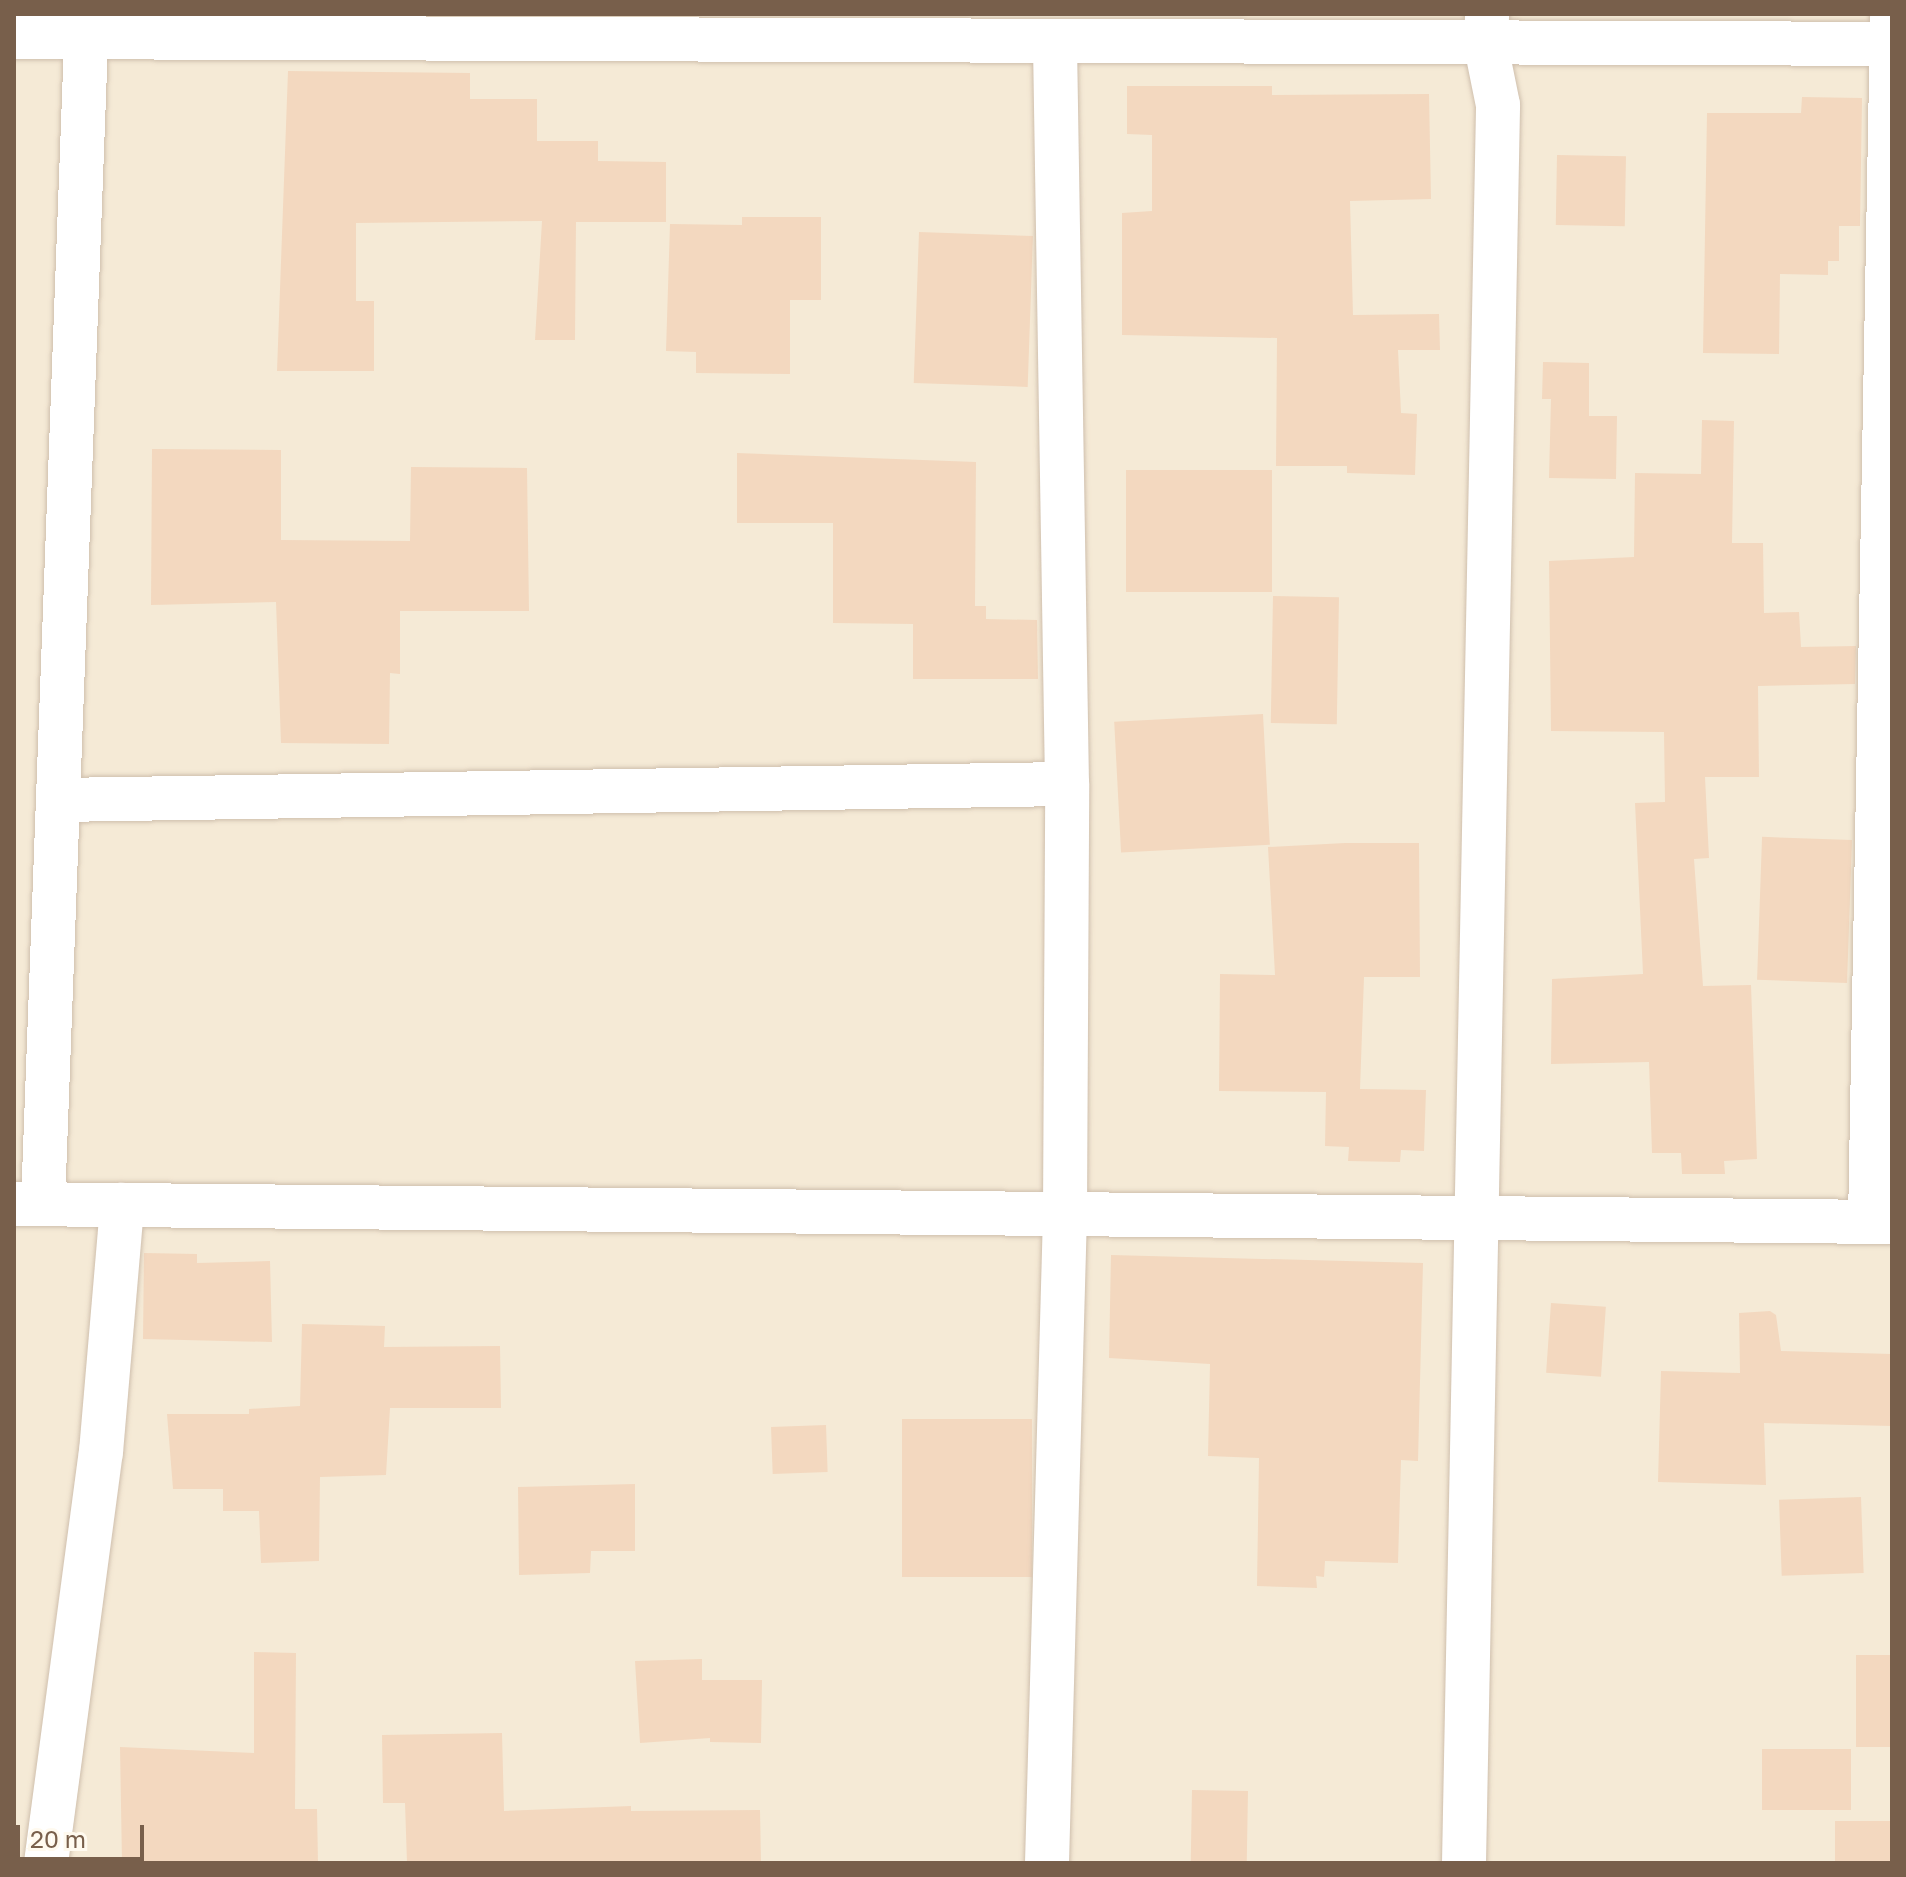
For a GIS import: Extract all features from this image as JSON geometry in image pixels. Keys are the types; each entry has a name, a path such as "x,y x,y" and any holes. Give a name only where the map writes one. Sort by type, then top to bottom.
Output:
{"street":[{"path":"14,37 87,26 1055,41 1487,30 1892,35 1881,1222 28,1204 58,800 87,26"},
{"path":"1464,1863 1473,1218 1498,105 1487,30"},
{"path":"1047,1863 1065,1214 1067,784 1055,41"},
{"path":"58,800 1067,784"},
{"path":"46,1863 101,1452 122,1205"}],"shaded area":[{"path":"14,14 1892,14 1892,1863 14,1863"}],"building":[{"path":"288,71 470,73 470,99 537,99 537,141 598,141 598,161 666,162 666,222 576,222 575,340 535,340 542,221 356,223 356,301 374,301 374,371 277,371"},
{"path":"1127,86 1272,86 1272,95 1429,94 1431,199 1350,201 1353,315 1439,314 1440,350 1398,350 1401,413 1417,414 1415,475 1347,473 1347,466 1276,466 1277,338 1122,335 1122,213 1152,211 1152,135 1127,134"},
{"path":"1802,97 1862,98 1860,226 1839,226 1839,261 1828,261 1828,275 1780,274 1779,354 1703,353 1707,113 1801,113"},
{"path":"1557,155 1626,156 1625,226 1556,225"},
{"path":"742,217 821,217 821,300 790,300 790,374 696,373 696,352 666,351 670,224 742,225"},
{"path":"919,232 1033,236 1028,387 914,383"},
{"path":"1543,362 1589,363 1589,416 1617,416 1616,479 1549,478 1551,399 1542,399"},
{"path":"1702,420 1734,421 1732,543 1763,543 1764,613 1799,612 1801,647 1856,646 1855,684 1758,686 1759,777 1705,777 1709,858 1694,859 1703,986 1751,985 1757,1159 1724,1161 1725,1174 1682,1174 1681,1153 1652,1153 1649,1062 1551,1064 1552,979 1643,974 1635,803 1665,802 1664,732 1551,731 1549,561 1634,557 1635,473 1701,474"},
{"path":"152,449 281,450 281,540 410,541 411,467 527,468 529,611 400,611 400,674 390,673 389,744 281,743 276,602 151,605"},
{"path":"737,453 976,462 975,606 986,606 986,619 1037,620 1038,679 913,679 913,624 833,623 833,523 737,523"},
{"path":"1126,470 1272,470 1272,592 1126,592"},
{"path":"1273,596 1339,597 1337,724 1271,723"},
{"path":"1263,714 1270,845 1121,853 1114,722"},
{"path":"1762,837 1852,840 1847,983 1757,980"},
{"path":"1419,843 1420,977 1364,977 1360,1089 1426,1090 1424,1151 1401,1150 1400,1162 1348,1161 1349,1147 1325,1146 1326,1092 1219,1091 1220,974 1275,975 1268,847"},
{"path":"144,1253 197,1254 197,1263 270,1261 272,1342 143,1339"},
{"path":"1111,1255 1423,1263 1418,1461 1401,1460 1398,1563 1325,1561 1324,1577 1316,1576 1317,1588 1257,1586 1259,1458 1208,1456 1210,1364 1109,1358"},
{"path":"1551,1303 1606,1307 1601,1377 1546,1373"},
{"path":"1770,1311 1776,1315 1781,1351 1892,1354 1892,1426 1764,1423 1766,1485 1658,1482 1661,1371 1740,1373 1739,1313"},
{"path":"302,1324 385,1326 384,1347 500,1346 501,1408 390,1408 386,1475 320,1477 319,1561 261,1563 259,1511 223,1511 223,1489 173,1489 167,1414 249,1414 249,1409 300,1406"},
{"path":"902,1419 1032,1419 1032,1577 902,1577"},
{"path":"826,1425 828,1472 773,1474 771,1427"},
{"path":"635,1484 635,1551 591,1551 590,1573 519,1575 518,1487"},
{"path":"1861,1497 1864,1573 1782,1576 1779,1500"},
{"path":"254,1652 296,1653 295,1809 317,1809 318,1863 122,1863 120,1747 254,1753"},
{"path":"1856,1655 1892,1655 1892,1747 1856,1747"},
{"path":"702,1659 702,1680 762,1680 761,1743 710,1742 710,1738 640,1743 635,1661"},
{"path":"502,1733 504,1811 631,1806 631,1811 760,1810 761,1863 407,1863 405,1803 383,1803 382,1735"},
{"path":"1762,1749 1851,1749 1851,1810 1762,1810"},
{"path":"1192,1790 1248,1791 1247,1863 1191,1863"},
{"path":"1835,1821 1892,1821 1892,1863 1835,1863"}]}
